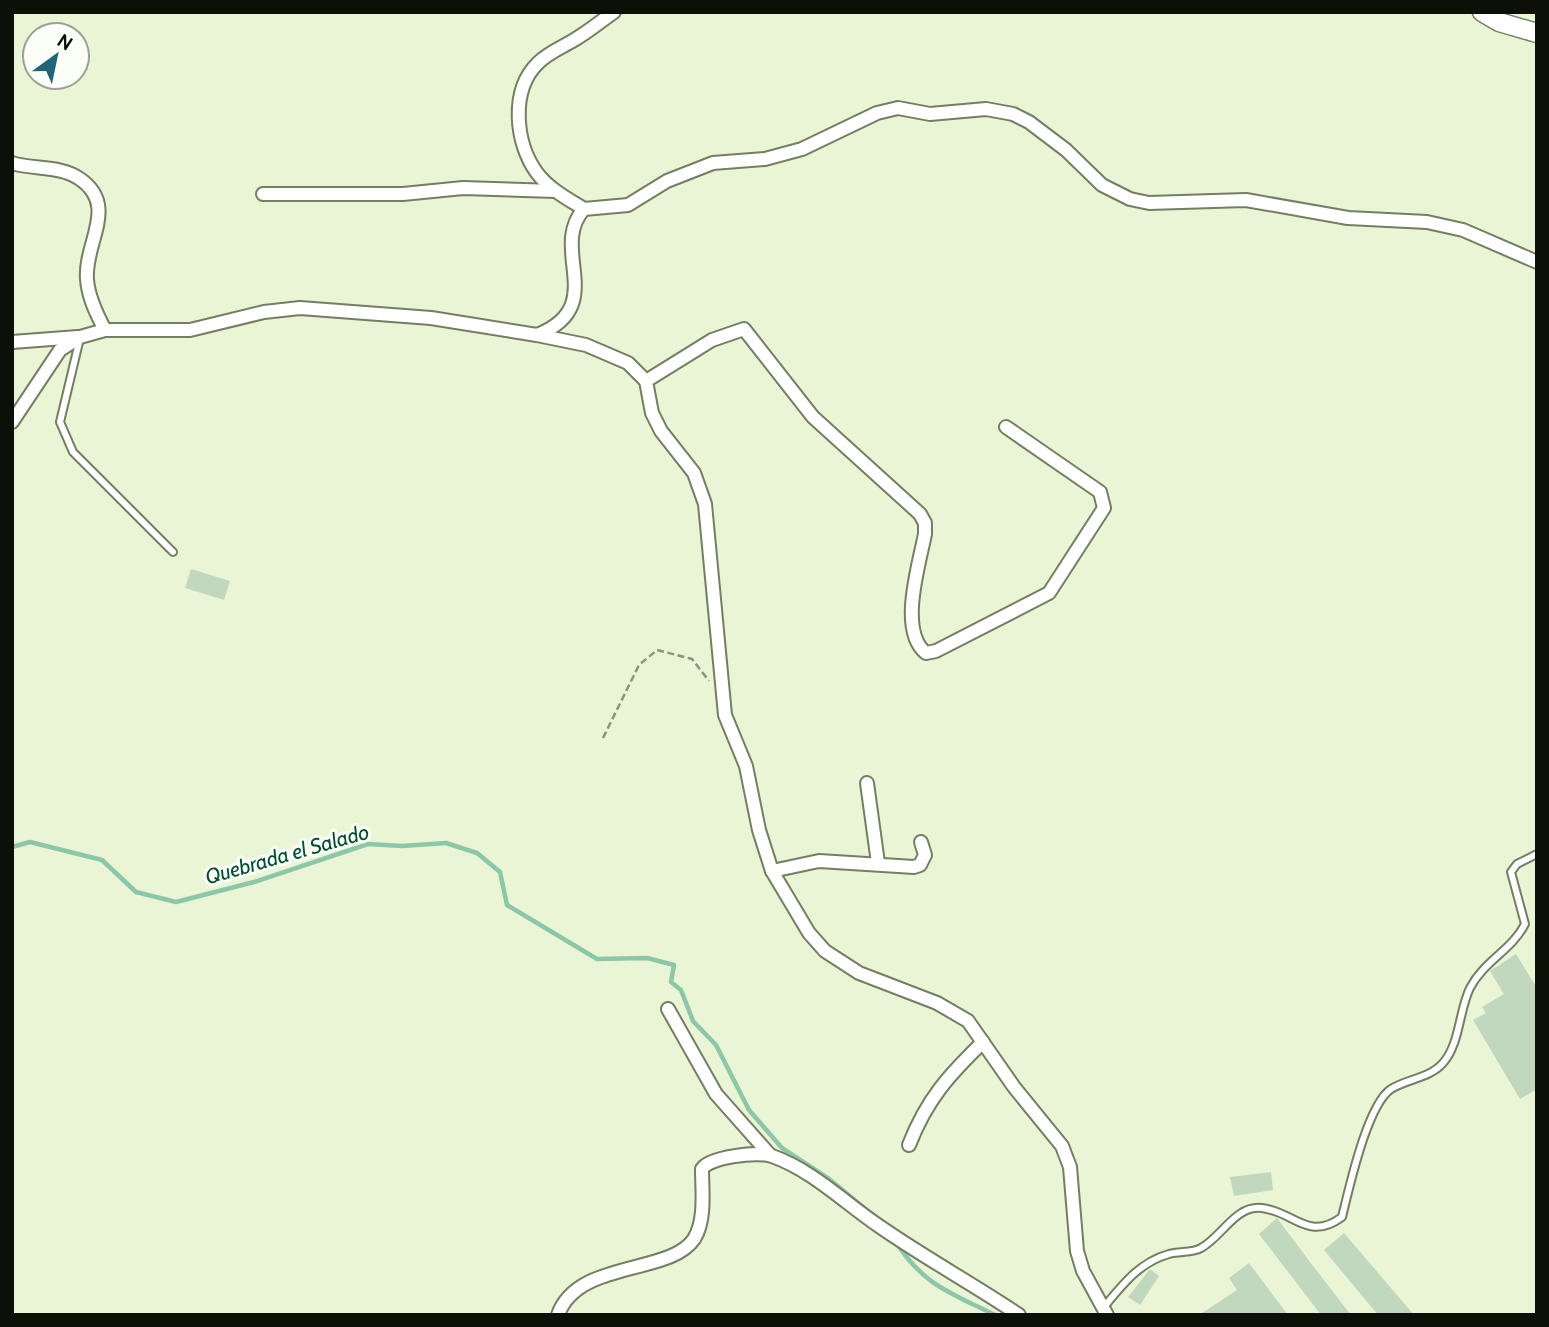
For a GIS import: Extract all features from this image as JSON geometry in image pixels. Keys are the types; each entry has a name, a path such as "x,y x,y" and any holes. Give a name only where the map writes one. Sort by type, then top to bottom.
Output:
{"street":[{"path":"614,12 575,40 551,51 524,81 518,120 522,140 537,174 555,191 584,209 628,205 667,181 713,163 765,159 802,149 877,113 898,108 930,114 986,109 1013,114 1029,122 1066,150 1101,185 1130,199 1149,203 1246,200 1335,216 1427,222 1463,230 1537,262"},
{"path":"1482,12 1499,22 1537,33"},
{"path":"12,163 61,170 80,179 95,194 101,210 87,278 96,312 105,330"},
{"path":"263,194 403,194 463,188 555,191"},
{"path":"537,335 553,329 570,306 576,287 569,237 576,218 584,209"},
{"path":"12,342 80,337 105,330 190,330 264,312 300,308 431,318 537,335 604,352 628,363 646,381 652,413 661,431 694,473 705,504 725,715 746,766 758,830 772,871 809,933 825,951 859,973 937,1003 968,1021 1014,1087 1062,1146 1070,1167 1077,1251 1083,1270 1106,1311"},
{"path":"646,381 712,341 744,329 813,417 920,514 925,534 911,614 917,646 926,653 936,652 1049,593 1104,508 1100,492 1006,427"},
{"path":"12,422 60,350 80,337"},
{"path":"867,782 878,863"},
{"path":"772,871 819,861 914,867 920,865 925,855 921,842"},
{"path":"668,1009 716,1094 770,1155 816,1180 879,1226 1019,1315"},
{"path":"909,1145 922,1111 947,1078 983,1042"},
{"path":"558,1315 569,1296 584,1284 680,1251 694,1239 700,1224 702,1169 706,1163 716,1159 770,1155"}],"lane":[{"path":"80,337 60,422 74,452 173,552"},
{"path":"1106,1311 1129,1277 1153,1258 1199,1250 1236,1216 1250,1210 1262,1208 1311,1228 1330,1226 1342,1217 1359,1148 1389,1090 1438,1069 1446,1060 1470,988 1491,960 1516,941 1525,924 1511,872 1517,864 1537,854"}],"path":[{"path":"603,738 639,665 657,650 692,659 723,699"}],"building":[{"path":"191,569 230,581 224,600 185,588"},
{"path":"1516,954 1537,988 1537,1089 1520,1099 1473,1020 1486,1013 1482,1007 1504,994 1490,971"},
{"path":"1271,1172 1273,1190 1234,1196 1230,1177"},
{"path":"1277,1218 1351,1315 1321,1315 1259,1234"},
{"path":"1344,1233 1414,1315 1378,1315 1324,1250"},
{"path":"1249,1263 1288,1315 1199,1315 1237,1290 1229,1278"},
{"path":"1150,1269 1159,1276 1140,1305 1128,1297"}],"waterway":[{"name":"Quebrada el Salado","path":"12,847 30,842 102,860 136,892 176,902 254,882 368,844 402,846 446,843 477,853 500,872 507,905 597,959 647,958 674,965 671,982 681,990 693,1021 716,1045 749,1110 782,1148 829,1179 886,1226"},
{"name":"Quebrada el Salado","path":"896,1242 906,1257 928,1278 951,1294 995,1315"}]}
